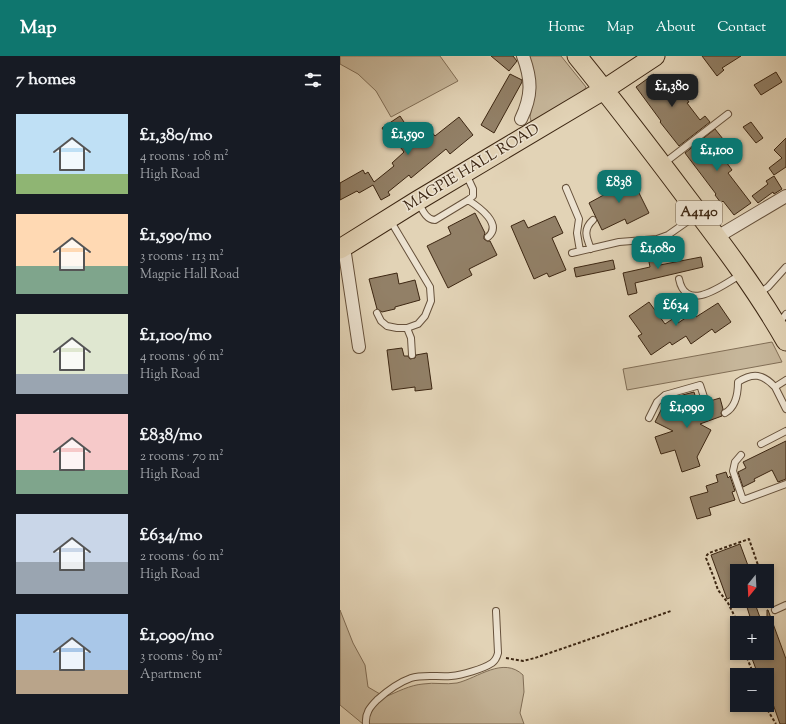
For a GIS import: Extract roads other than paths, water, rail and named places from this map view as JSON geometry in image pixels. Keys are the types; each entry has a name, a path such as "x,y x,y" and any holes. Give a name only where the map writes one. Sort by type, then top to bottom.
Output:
{"main road":[{"name":"A4140","path":"577,56 605,89 717,237 757,295 783,327"},
{"name":"MAGPIE HALL ROAD","path":"342,248 417,201 605,89 655,56"}],"street":[{"path":"521,119 528,102 530,92 530,82 523,56"},
{"path":"717,237 786,196"},
{"path":"342,248 359,346"}],"lane":[{"path":"662,165 728,114"},
{"path":"417,201 426,216 431,220 435,220 473,196 473,189 465,173"},
{"path":"566,188 579,219 577,233 580,251"},
{"path":"468,200 487,214 493,227 493,231 488,237"},
{"path":"572,253 619,242 657,239 668,235 699,213"},
{"path":"377,313 380,321 387,326 407,328 418,324 425,316 431,301 430,287 389,218"},
{"path":"591,249 586,233 589,224 593,220"},
{"path":"757,295 768,287 786,267"},
{"path":"679,279 684,293 698,296 710,293 743,274"},
{"path":"407,328 411,338 412,355"},
{"path":"725,413 730,410 733,405 738,389 738,382 744,378 761,375 769,380 775,387 786,409"},
{"path":"775,387 786,380"},
{"path":"649,418 657,402 665,395 700,385 706,403"},
{"path":"761,444 786,432"},
{"path":"741,455 734,462 732,471 743,500 786,484"},
{"path":"775,610 786,605"},
{"path":"366,724 366,715 370,707 390,688 412,678 452,676 479,669 492,663 497,657 498,653 496,611"}]}
